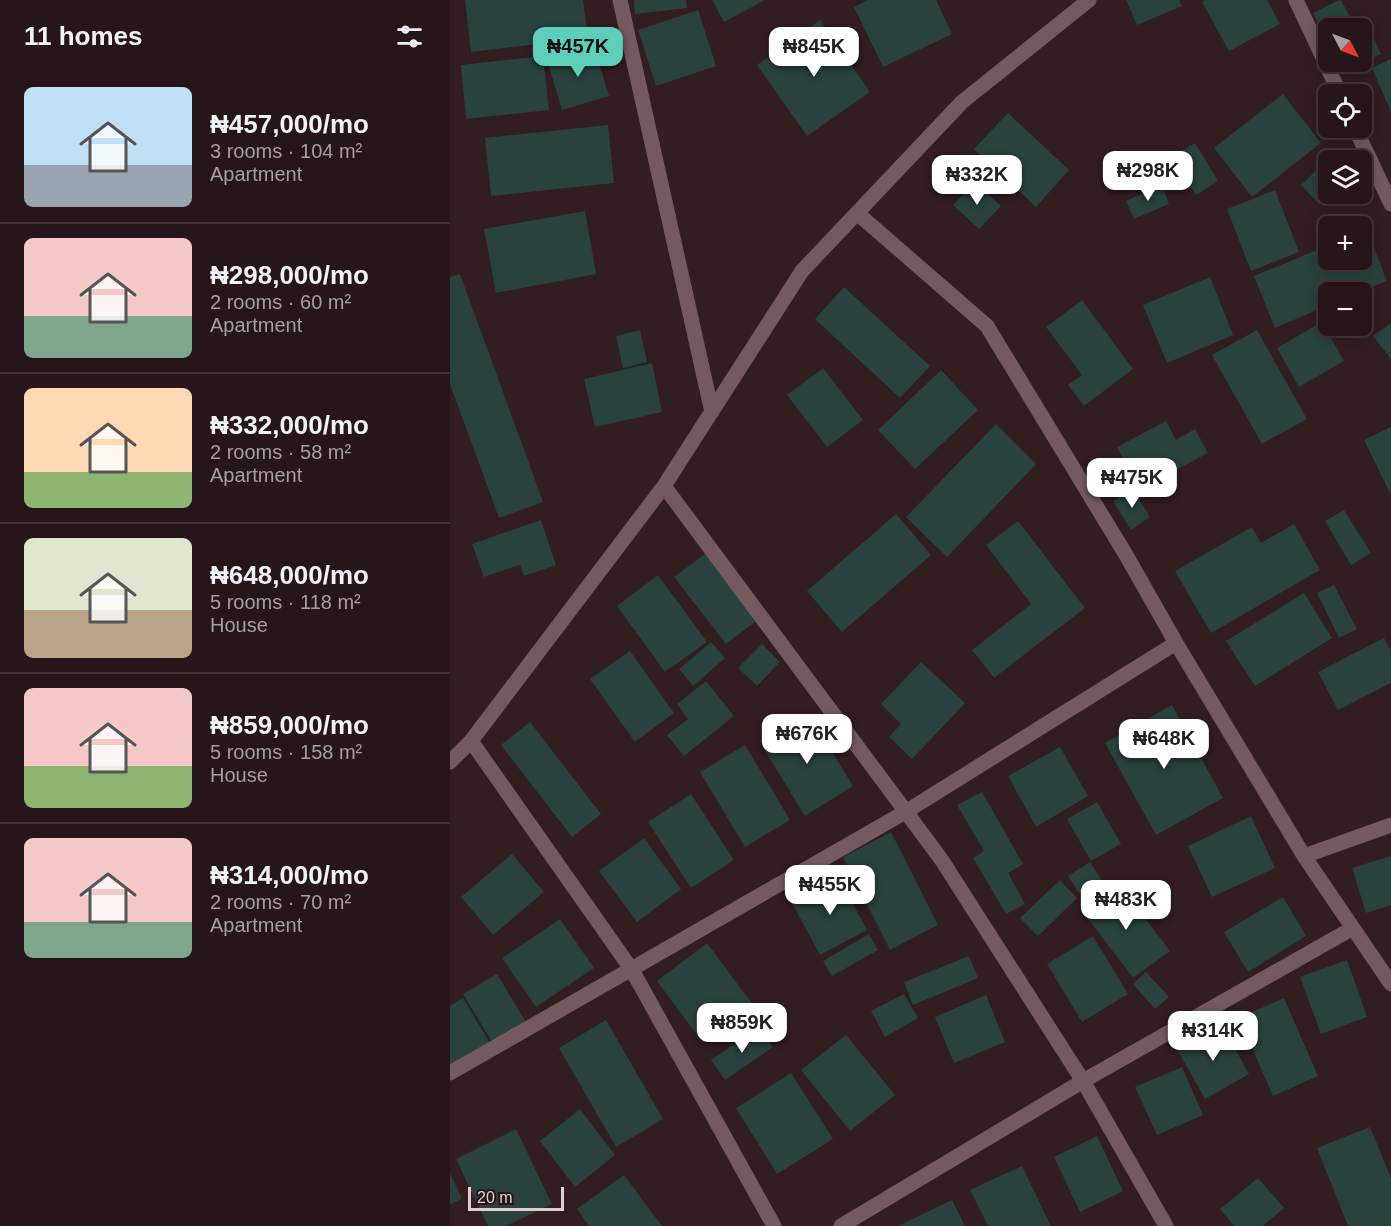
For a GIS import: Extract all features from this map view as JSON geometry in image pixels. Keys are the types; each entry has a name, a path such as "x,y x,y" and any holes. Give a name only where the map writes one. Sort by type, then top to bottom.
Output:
{"street":[{"path":"620,0 712,412"},
{"path":"450,762 471,741 664,486 802,271 962,102 1089,0"},
{"path":"1296,0 1335,84"},
{"path":"1360,138 1391,204"},
{"path":"857,213 987,326 1304,856 1391,984"},
{"path":"664,486 941,859 1083,1081 1166,1226"},
{"path":"450,1073 906,811 1176,644"},
{"path":"471,741 632,970 774,1226"},
{"path":"1304,856 1391,825"},
{"path":"841,1226 1083,1081 1353,928"}],"building":[{"path":"465,0 583,0 588,38 471,52"},
{"path":"634,0 686,0 687,8 635,14"},
{"path":"712,0 765,0 724,22"},
{"path":"868,0 936,0 952,34 883,67 854,7"},
{"path":"1126,0 1179,0 1182,6 1137,25"},
{"path":"1205,0 1267,0 1280,24 1229,51 1202,2"},
{"path":"1341,0 1351,18 1318,18 1318,23 1313,13"},
{"path":"698,10 716,66 656,86 638,30"},
{"path":"820,20 870,92 807,136 757,65"},
{"path":"1372,34 1381,54 1372,58"},
{"path":"594,46 609,96 562,110 547,60"},
{"path":"543,56 549,110 466,119 461,65"},
{"path":"1391,59 1391,112 1372,68"},
{"path":"1283,94 1321,143 1252,197 1214,148"},
{"path":"1008,113 1069,170 1036,207 974,149"},
{"path":"608,125 614,183 491,196 485,138"},
{"path":"1195,143 1218,181 1196,195 1172,157"},
{"path":"1318,169 1318,203 1301,185"},
{"path":"975,182 1001,206 979,229 953,205"},
{"path":"1162,185 1169,204 1134,219 1126,201"},
{"path":"1275,190 1299,252 1251,271 1227,209"},
{"path":"585,211 596,274 496,293 484,229"},
{"path":"1372,243 1387,281 1372,287 1372,282 1318,282 1318,310 1275,328 1254,276 1318,250 1318,270 1372,270"},
{"path":"460,274 543,502 499,518 450,384 450,277"},
{"path":"1210,277 1233,335 1167,363 1143,305"},
{"path":"844,287 930,366 900,398 815,319"},
{"path":"1082,300 1133,369 1084,406 1068,385 1082,375 1046,327"},
{"path":"1391,323 1391,359 1373,336"},
{"path":"1318,324 1318,336 1330,336 1344,361 1299,387 1277,348"},
{"path":"640,330 647,362 623,368 616,336"},
{"path":"1257,330 1307,419 1262,444 1212,355"},
{"path":"652,363 662,412 595,427 584,379"},
{"path":"823,368 863,420 827,447 787,395"},
{"path":"941,370 978,410 915,469 878,430"},
{"path":"1166,421 1176,440 1195,429 1208,453 1139,489 1117,447"},
{"path":"996,424 1036,464 947,557 906,517"},
{"path":"1391,427 1391,495 1364,440"},
{"path":"1133,489 1150,517 1131,530 1113,501"},
{"path":"1344,510 1371,553 1351,565 1325,521"},
{"path":"896,514 931,555 842,632 807,591"},
{"path":"541,520 556,565 524,576 520,565 484,577 472,544"},
{"path":"1018,521 1085,608 994,678 972,650 1031,604 986,545"},
{"path":"1294,524 1320,570 1211,633 1175,571 1252,527 1261,543"},
{"path":"709,551 760,618 726,644 674,577"},
{"path":"658,575 707,642 665,672 617,606"},
{"path":"1334,585 1357,629 1339,638 1317,593"},
{"path":"1304,593 1332,638 1255,686 1226,641"},
{"path":"1384,638 1391,651 1391,683 1338,710 1318,672"},
{"path":"711,642 725,658 693,686 679,669"},
{"path":"762,644 780,662 757,686 738,668"},
{"path":"630,651 674,713 635,742 590,679"},
{"path":"921,662 965,703 912,759 889,737 901,724 881,704"},
{"path":"706,681 734,716 684,756 667,735 688,719 677,704"},
{"path":"1172,705 1223,798 1156,835 1105,743"},
{"path":"809,714 853,786 805,816 761,744"},
{"path":"530,722 601,814 572,837 501,745"},
{"path":"745,745 790,820 745,847 700,772"},
{"path":"1060,747 1088,796 1036,827 1008,776"},
{"path":"982,792 1023,864 1008,873 1025,904 1006,914 973,858 984,851 957,805"},
{"path":"691,794 734,860 691,888 648,822"},
{"path":"1097,802 1121,844 1091,861 1067,819"},
{"path":"1251,816 1275,868 1212,897 1188,846"},
{"path":"891,832 938,925 890,950 843,857"},
{"path":"644,838 681,889 637,922 599,871"},
{"path":"512,854 544,892 493,935 461,897"},
{"path":"1391,856 1391,905 1366,913 1352,868"},
{"path":"1090,862 1101,879 1079,893 1068,876"},
{"path":"839,878 867,930 820,955 792,903"},
{"path":"1060,880 1077,898 1038,936 1020,918"},
{"path":"1119,884 1170,951 1133,978 1083,912"},
{"path":"1283,897 1306,936 1248,972 1224,932"},
{"path":"560,919 594,968 536,1007 502,958"},
{"path":"869,934 878,950 832,976 823,961"},
{"path":"1093,936 1128,994 1082,1022 1047,964"},
{"path":"707,943 753,1005 703,1043 657,981"},
{"path":"969,956 978,978 913,1005 904,982"},
{"path":"1347,960 1367,1017 1321,1034 1300,977"},
{"path":"1146,972 1169,997 1155,1009 1133,984"},
{"path":"497,974 526,1022 492,1042 463,994"},
{"path":"904,994 918,1018 885,1037 871,1011"},
{"path":"986,995 1005,1042 954,1063 935,1017"},
{"path":"463,998 490,1043 450,1068 450,1006"},
{"path":"1284,998 1318,1076 1273,1096 1239,1018"},
{"path":"606,1020 663,1119 616,1147 559,1048"},
{"path":"1222,1025 1249,1074 1205,1099 1177,1049"},
{"path":"759,1027 773,1047 725,1080 711,1060"},
{"path":"846,1035 895,1095 850,1131 801,1070"},
{"path":"1182,1067 1203,1115 1157,1135 1135,1087"},
{"path":"791,1073 833,1139 777,1174 736,1108"},
{"path":"580,1109 615,1155 575,1187 540,1141"},
{"path":"1370,1127 1391,1178 1391,1226 1348,1226 1317,1148"},
{"path":"516,1129 552,1204 506,1226 488,1226 456,1159"},
{"path":"1097,1136 1123,1191 1080,1212 1054,1157"},
{"path":"1022,1166 1051,1226 988,1226 970,1190"},
{"path":"450,1173 462,1199 450,1204"},
{"path":"624,1175 662,1226 589,1226 577,1209"},
{"path":"1258,1178 1284,1208 1263,1226 1234,1226 1220,1209"},
{"path":"952,1200 965,1226 898,1226"}]}
